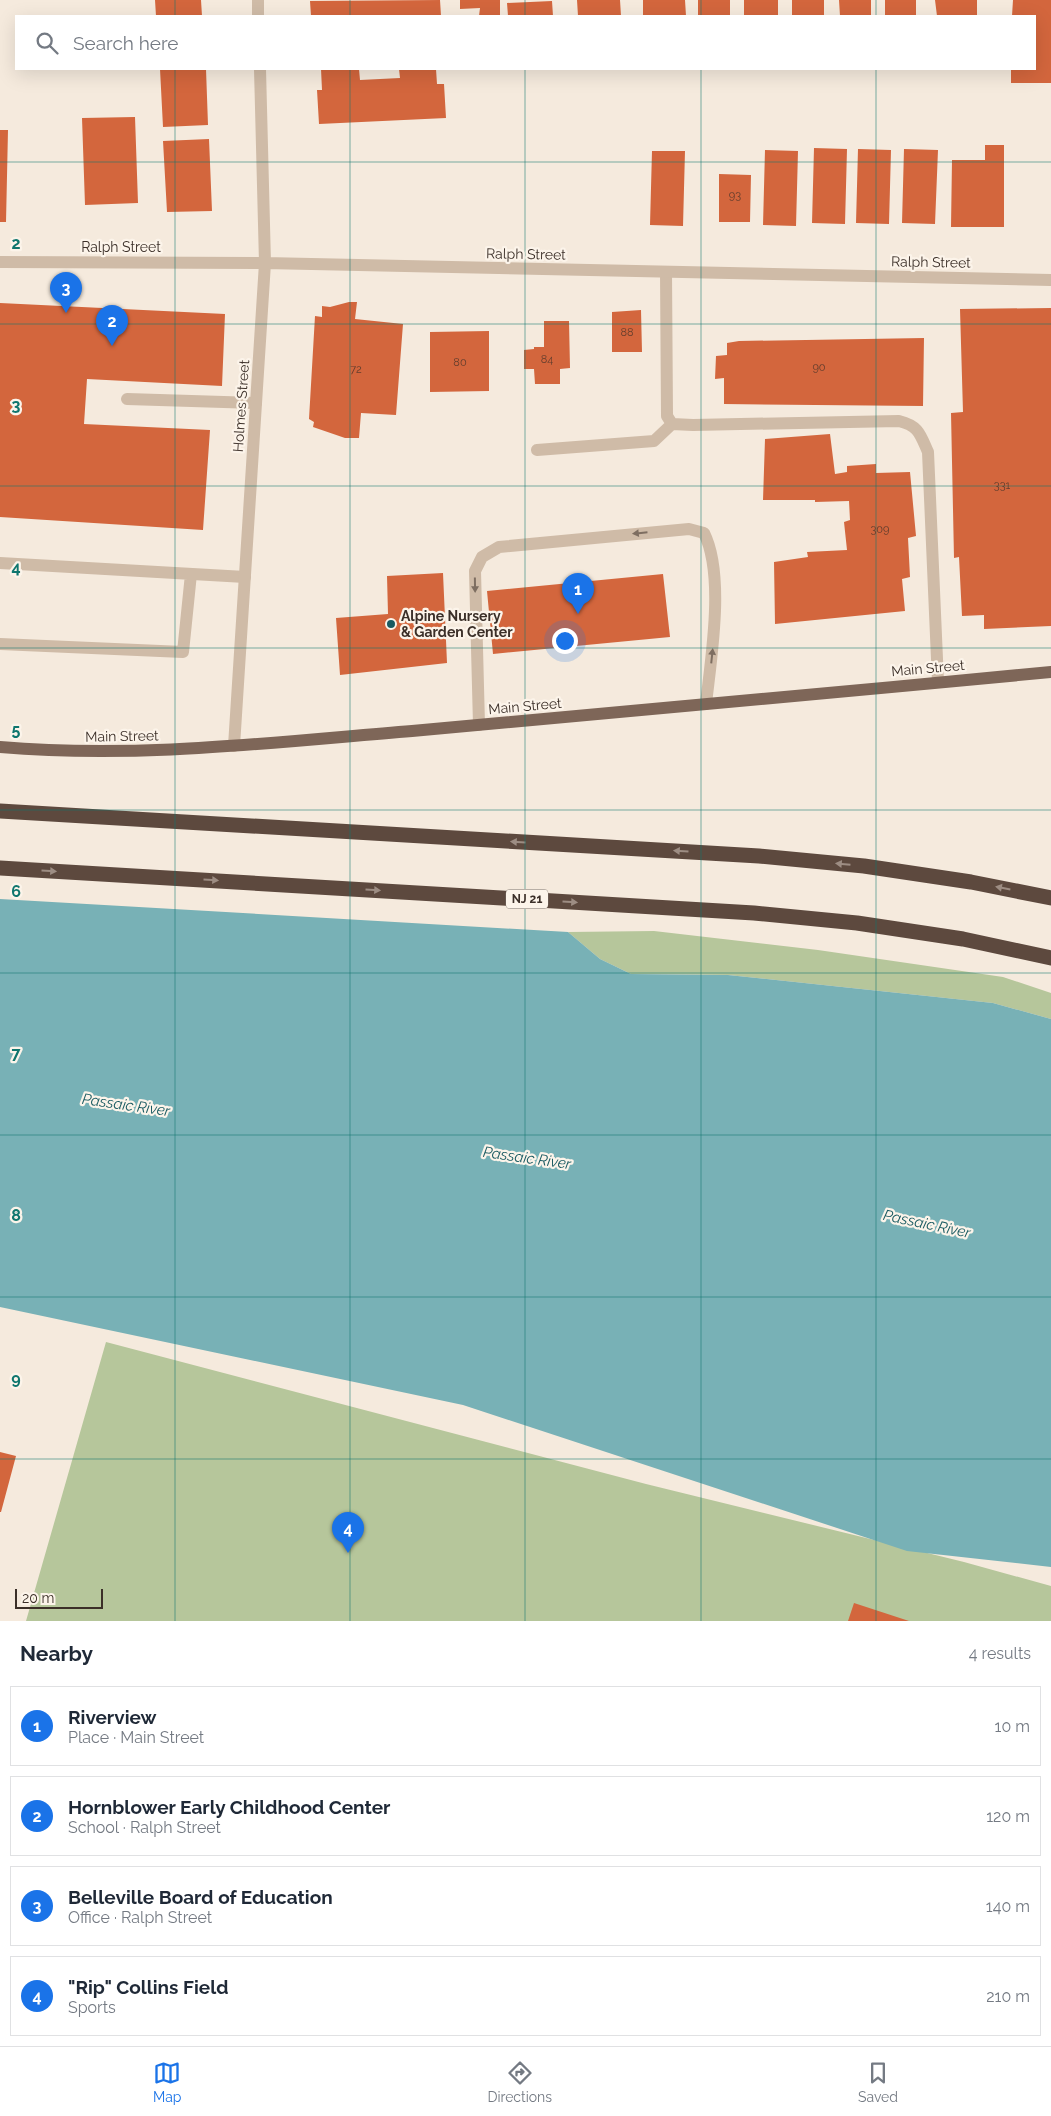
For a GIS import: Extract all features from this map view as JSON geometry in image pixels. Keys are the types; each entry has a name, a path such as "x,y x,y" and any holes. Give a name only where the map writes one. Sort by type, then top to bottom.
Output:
{"highway":[{"path":"0,811 759,856 864,866 971,882 1051,898"},
{"name":"NJ 21","path":"0,868 754,913 857,922 963,939 1051,958"}],"main road":[{"name":"Main Street","path":"0,747 90,753 234,746 479,726 1051,672"}],"street":[{"path":"258,0 258,15"},
{"name":"Holmes Street","path":"234,746 265,263 260,70"},
{"name":"Ralph Street","path":"0,262 265,263 1051,280"},
{"path":"666,272 667,416 672,424"},
{"path":"127,399 256,403"},
{"path":"537,450 654,441 672,424 899,421 908,423 918,429 928,452 938,682"},
{"path":"479,726 475,571 482,557 499,547 689,529 704,533 710,546 715,599 714,629 706,704"},
{"path":"0,563 245,577"},
{"path":"0,644 184,652 190,574"}],"green space":[{"path":"654,931 818,950 1003,977 1051,993 1051,1019 993,1003 728,975 631,974 600,959 568,932"},
{"path":"106,1342 646,1484 964,1562 1051,1586 1051,1621 26,1621"}],"water":[{"name":"Passaic River","path":"0,899 568,932 600,959 631,974 728,975 993,1003 1051,1019 1051,1567 907,1551 463,1405 0,1307"}],"building":[{"path":"155,0 201,0 202,15 156,15"},
{"path":"440,0 441,15 311,15 310,1"},
{"path":"460,0 500,0 500,15 479,15 480,8 460,9"},
{"path":"577,0 620,0 621,15 578,15"},
{"path":"643,0 685,0 686,15 643,15"},
{"path":"698,0 730,0 730,15 698,15"},
{"path":"744,0 778,0 778,15 744,15"},
{"path":"792,0 824,0 824,15 792,15"},
{"path":"839,0 871,0 871,15 840,15"},
{"path":"885,0 916,0 916,15 885,15"},
{"path":"935,0 977,0 977,15 937,15"},
{"path":"1013,0 1051,0 1051,83 1011,83 1011,70 1036,70 1036,15 1012,15"},
{"path":"552,1 553,15 508,15 507,3"},
{"path":"160,70 206,70 208,125 163,127"},
{"path":"321,70 359,70 360,80 400,78 399,70 436,70 437,84 444,84 446,118 319,124 317,90 322,90"},
{"path":"135,117 138,203 85,205 82,118"},
{"path":"0,130 8,130 6,222 0,222"},
{"path":"209,139 212,211 167,212 163,141"},
{"path":"985,145 1004,145 1004,227 951,227 952,160 985,160"},
{"path":"814,148 847,149 845,224 812,223"},
{"path":"858,149 891,150 889,224 856,223"},
{"path":"904,149 938,150 935,224 902,223"},
{"path":"765,150 798,151 796,226 763,225"},
{"path":"652,151 685,151 683,226 650,225"},
{"path":"719,174 751,175 750,222 719,222"},
{"path":"357,302 355,319 403,324 396,415 361,413 359,438 345,438 313,427 314,422 309,419 315,316 322,317 322,306 330,307"},
{"path":"0,303 225,314 222,386 87,379 84,424 210,430 203,530 0,517"},
{"path":"1051,308 1051,626 984,629 984,615 962,616 959,557 954,558 951,413 963,412 960,309"},
{"path":"641,310 642,352 612,352 612,312"},
{"path":"544,321 569,321 570,368 560,369 560,384 535,384 534,369 524,369 524,350 544,347"},
{"path":"489,331 489,391 430,392 430,332"},
{"path":"924,338 923,406 724,404 724,378 715,379 716,356 727,355 727,343 739,341"},
{"path":"830,434 835,474 847,472 847,466 876,464 876,473 910,472 916,536 908,538 910,577 902,579 905,611 775,624 774,562 808,557 807,552 847,550 844,522 850,520 849,501 763,500 765,439"},
{"name":"Alpine Nursery & Garden Center","path":"443,573 447,663 340,675 336,618 388,614 387,576"},
{"path":"663,574 670,637 493,654 487,591"},
{"path":"0,1452 16,1456 1,1512 0,1512"},
{"path":"854,1603 909,1621 848,1621"}],"place":[{"name":"Belleville Board of Education","path":"66,313"},
{"name":"Hornblower Early Childhood Center","path":"112,346"},
{"name":"Riverview","path":"578,614"},
{"name":"Alpine Nursery & Garden Center","path":"391,624"},
{"name":"\"Rip\" Collins Field","path":"348,1553"}]}
